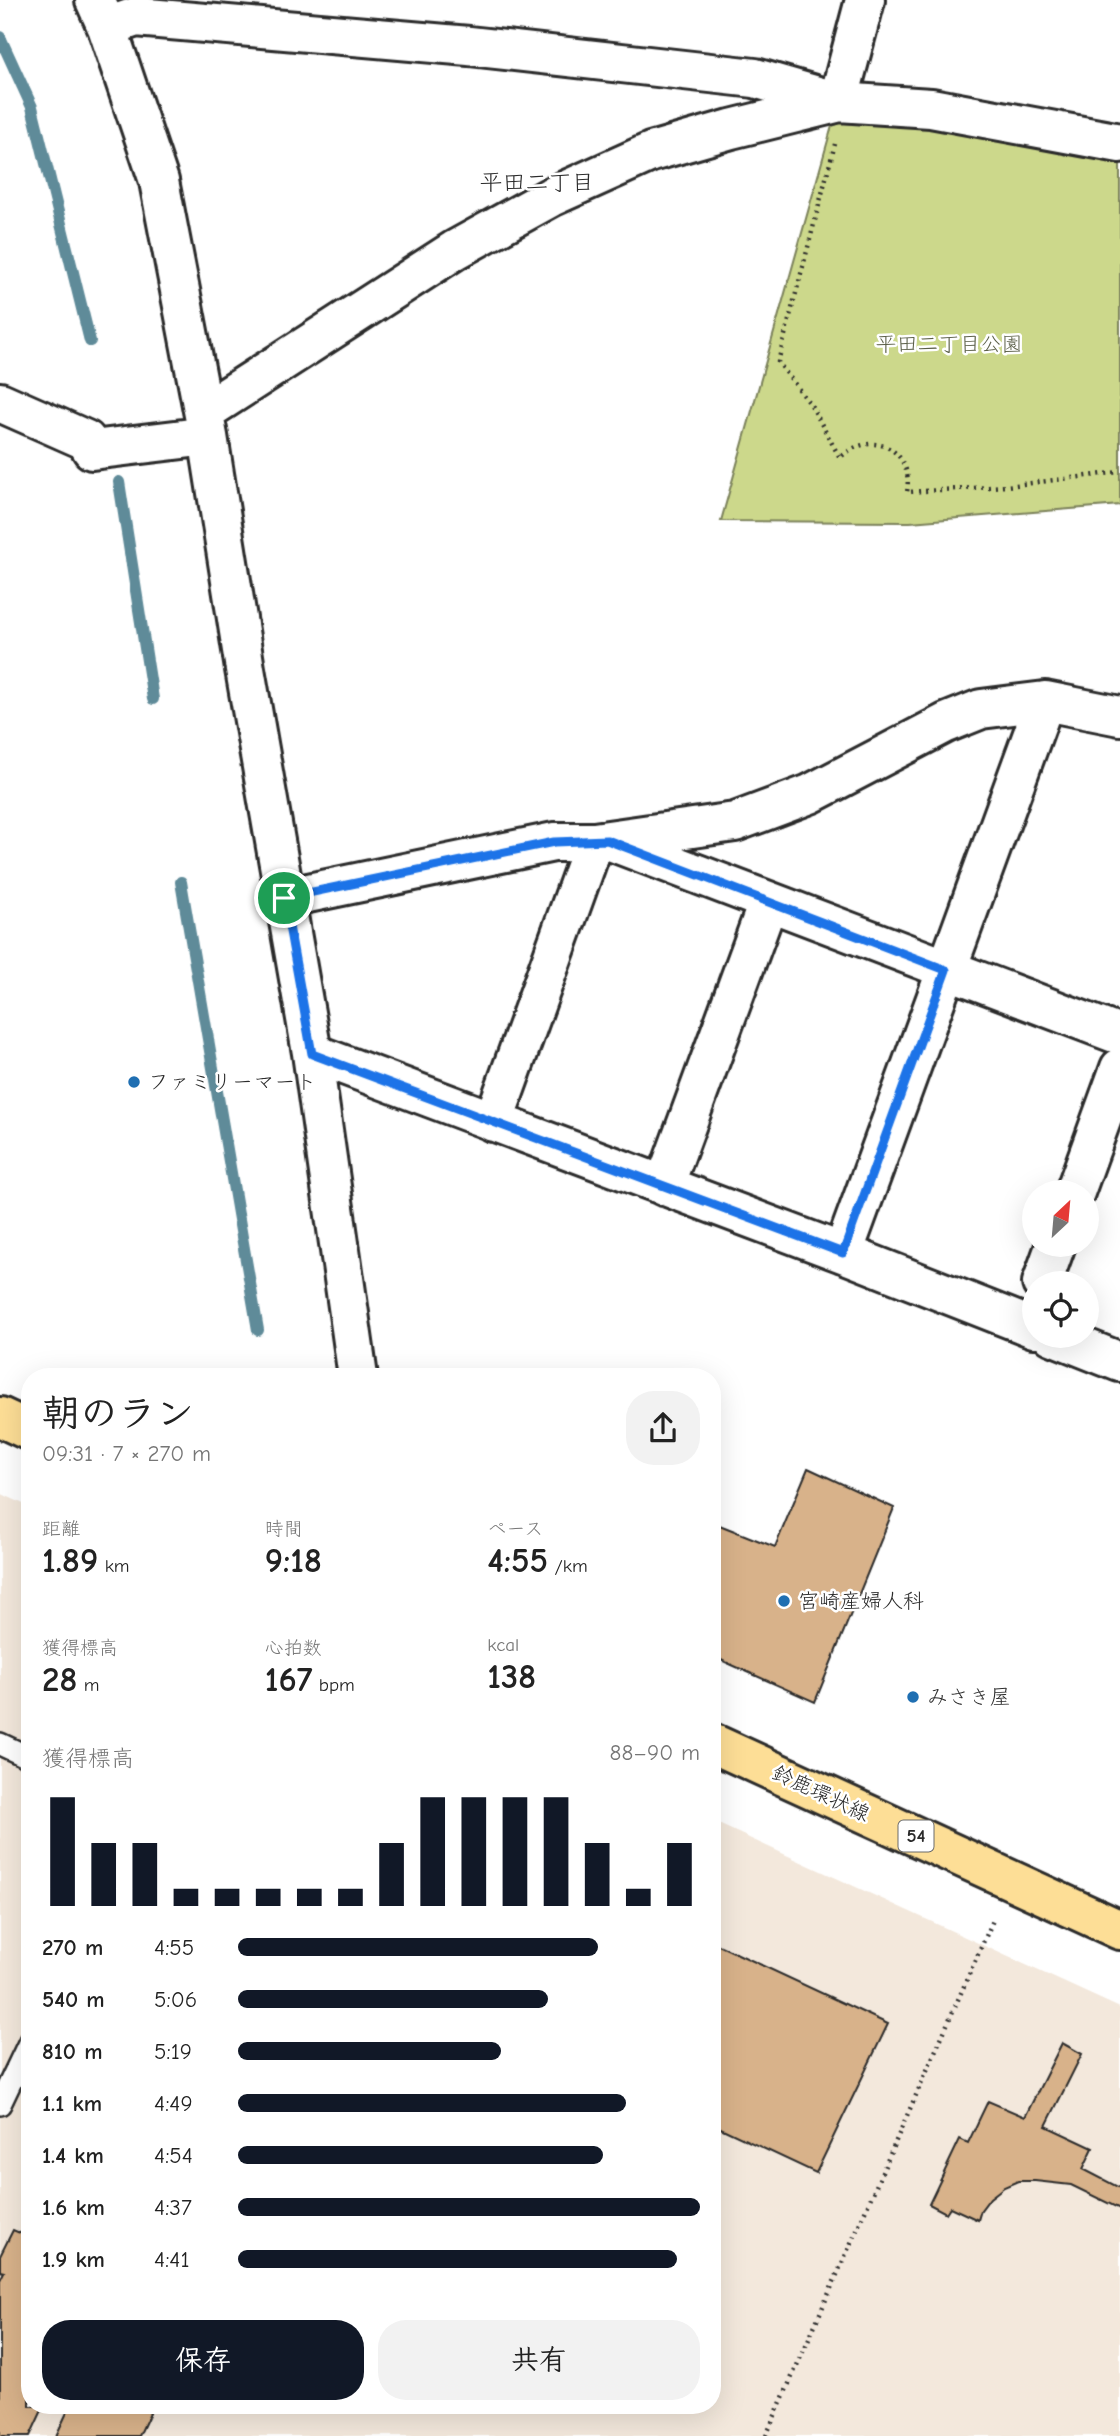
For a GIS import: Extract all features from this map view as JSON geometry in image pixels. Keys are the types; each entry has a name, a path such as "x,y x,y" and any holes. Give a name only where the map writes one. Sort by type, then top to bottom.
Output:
{"main road":[{"path":"0,1417 21,1427"},
{"name":"鈴鹿環状線","path":"721,1747 1120,1930"}],"street":[{"path":"842,102 865,0"},
{"path":"357,1368 312,1054 206,424 159,181 101,14 469,46 755,78 842,102 931,108 1120,143"},
{"path":"0,401 86,440 92,450 206,424 455,250 551,197 651,152 842,102"},
{"path":"284,898 554,842 601,841 735,822 810,794 946,723 981,709 1045,701 1120,716"},
{"path":"843,1253 1045,701"},
{"path":"601,841 1120,1035"},
{"path":"494,1122 601,841"},
{"path":"664,1186 768,903"},
{"path":"312,1054 1022,1318"},
{"path":"1079,1180 1120,1068"},
{"path":"1089,1348 1120,1363"}],"lane":[{"path":"0,1744 21,1754"},
{"path":"0,2104 21,2060"}],"path":[{"path":"842,102 778,362 811,405 840,458 859,444 876,443 890,448 904,463 909,478 907,492 1007,486 1120,472"},
{"path":"766,2436 1011,1880"}],"shaded area":[{"path":"0,1493 21,1503 21,2414 721,2414 721,1825 1120,2008 1120,2436 0,2436"}],"green space":[{"name":"平田二丁目公園","path":"840,123 895,123 960,129 1120,159 1120,505 910,522 721,521 832,126"}],"building":[{"name":"宮崎産婦人科","path":"808,1468 894,1508 815,1702 721,1660 721,1526 775,1547"},
{"path":"721,1946 888,2024 816,2173 721,2128"},
{"path":"1062,2043 1082,2054 1046,2126 1093,2148 1083,2169 1120,2188 1120,2209 1071,2185 1035,2181 1018,2181 1004,2187 990,2198 981,2210 978,2220 950,2207 946,2213 929,2204 960,2139 968,2143 988,2101 1025,2117"},
{"path":"13,2230 21,2234 21,2414 40,2414 30,2436 0,2436 0,2280 4,2272 0,2271 0,2256"},
{"path":"66,2414 149,2414 139,2436 56,2436"}],"waterway":[{"path":"0,37 32,107 90,341"},
{"path":"119,482 153,699"},
{"path":"181,882 258,1330"}],"place":[{"name":"ファミリーマート","path":"134,1082"},
{"name":"宮崎産婦人科","path":"784,1601"},
{"name":"みさき屋","path":"913,1697"}],"district":[{"name":"平田二丁目","path":"537,182"}],"route":[{"path":"607,840 946,970 843,1253 312,1054 284,898 554,842 607,840"}]}
